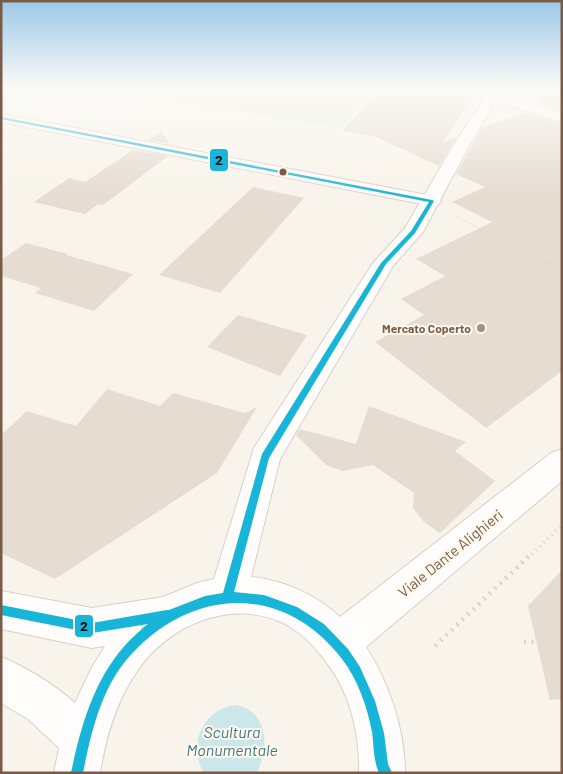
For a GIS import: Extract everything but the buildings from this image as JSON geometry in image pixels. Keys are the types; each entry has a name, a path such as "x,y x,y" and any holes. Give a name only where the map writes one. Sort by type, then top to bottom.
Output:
{"main road":[{"path":"36,125 442,208"},
{"path":"228,595 265,457 384,263 413,232 442,208 461,146 474,125"},
{"name":"Viale Dante Alighieri","path":"338,644 562,462"},
{"path":"80,756 99,694 125,654 145,633 167,616 192,604 228,595 258,596 287,604 314,620 338,644 359,674 374,713 383,771"},
{"path":"1,610 92,628 167,616"},
{"path":"1,678 43,704 80,756"}],"path":[{"path":"442,208 562,271"},
{"path":"435,646 562,525"},
{"path":"524,642 536,642"}],"green space":[{"path":"322,125 343,125 340,128"}],"water":[{"name":"Scultura Monumentale","path":"236,705 247,709 255,715 263,732 263,753 257,773 204,773 197,751 201,730 215,713"}],"transit line":[{"name":"2","path":"38,125 432,201 413,232 384,263 265,457 228,595"},
{"name":"2","path":"77,773 93,710 106,681 124,654 149,630 176,612 205,601 235,597 264,600 293,610 320,628 344,653 361,681 373,712 383,769 386,773"},
{"name":"2","path":"1,610 92,628 167,615"}],"place":[{"name":"Mercato Coperto","path":"481,328"}]}
